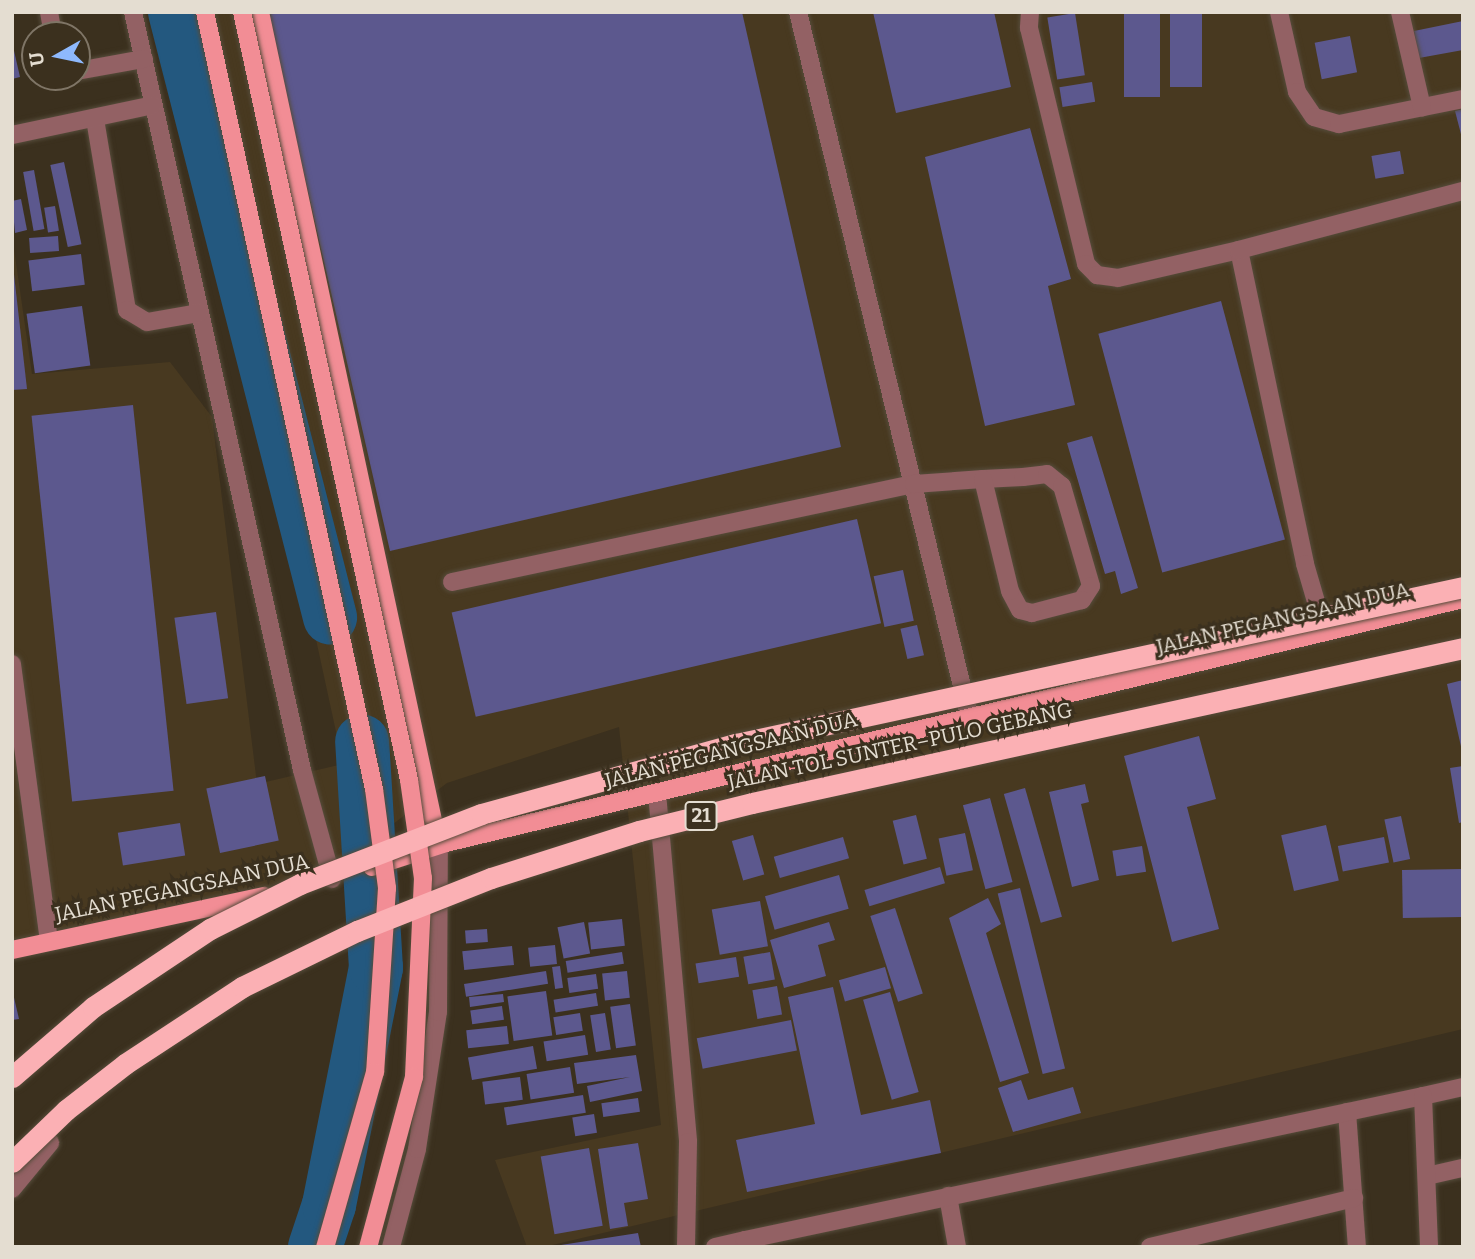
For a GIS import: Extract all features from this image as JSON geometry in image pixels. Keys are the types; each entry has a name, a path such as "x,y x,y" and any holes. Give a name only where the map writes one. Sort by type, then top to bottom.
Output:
{"highway":[{"name":"JALAN TOL SUNTER–PULO GEBANG","path":"12,1076 93,1006 210,929 300,884 481,814 736,744 1463,587"},
{"name":"JALAN TOL SUNTER–PULO GEBANG","path":"12,1162 66,1110 125,1064 242,987 356,931 491,878 639,831 740,806 1463,648"}],"main road":[{"path":"205,12 374,789 387,888 375,1072 326,1247"},
{"path":"242,12 409,780 423,878 414,1077 368,1247"},
{"path":"260,12 439,845"},
{"name":"JALAN PEGANGSAAN DUA","path":"12,950 206,911 338,877 439,845 969,715 1463,599"}],"street":[{"path":"133,12 302,770 338,877"},
{"path":"798,12 969,715"},
{"path":"1030,12 1029,28 1086,264 1097,275 1118,278 1239,250 1463,191"},
{"path":"1279,12 1297,92 1314,117 1339,124 1463,99"},
{"path":"1400,12 1422,107"},
{"path":"91,68 144,59"},
{"path":"12,135 95,120 153,105"},
{"path":"95,120 127,310 147,322 199,313"},
{"path":"1239,250 1306,564 1324,631"},
{"path":"452,582 914,484 983,478 1056,477 1091,586 1082,600 1032,613 1020,610 1010,591 983,478"},
{"path":"12,664 48,941"},
{"path":"657,793 688,1142 686,1247"},
{"path":"391,1247 417,1149 438,1012 439,845"},
{"path":"715,1247 744,1243 948,1196 1463,1087"},
{"path":"1423,1097 1429,1247"},
{"path":"1348,1112 1357,1247"},
{"path":"12,1189 50,1143"},
{"path":"1427,1176 1463,1168"},
{"path":"948,1196 957,1247"},
{"path":"1150,1247 1354,1198"}],"shaded area":[{"path":"180,12 1463,12 1463,1029 544,1247 527,1247 495,1160 661,1125 619,727 447,783 330,872 12,956 12,235 32,374 170,362 212,417 257,784 343,764"}],"building":[{"path":"267,12 742,12 841,447 390,551"},
{"path":"873,12 994,12 1011,87 896,113"},
{"path":"1124,12 1160,12 1160,97 1124,97"},
{"path":"1170,12 1202,12 1202,87 1170,87"},
{"path":"1075,13 1085,75 1057,80 1047,17"},
{"path":"1463,21 1463,50 1419,58 1414,31"},
{"path":"1350,36 1357,72 1322,79 1315,43"},
{"path":"12,42 20,77 12,79"},
{"path":"1092,82 1095,102 1063,107 1059,87"},
{"path":"1463,109 1463,138 1462,138 1455,111"},
{"path":"1030,128 1071,279 1048,286 1075,405 985,426 925,157"},
{"path":"1400,151 1404,174 1375,179 1371,156"},
{"path":"64,162 81,244 68,247 50,165"},
{"path":"34,170 44,229 34,231 23,172"},
{"path":"21,199 27,230 15,233 12,201"},
{"path":"55,206 59,231 48,232 44,208"},
{"path":"58,236 59,251 30,253 29,238"},
{"path":"81,254 85,285 32,291 28,260"},
{"path":"12,257 27,389 12,390"},
{"path":"1221,301 1285,540 1162,572 1098,334"},
{"path":"82,306 90,365 35,373 27,314"},
{"path":"133,405 174,791 72,802 32,416"},
{"path":"1092,436 1138,588 1121,594 1115,571 1105,574 1067,443"},
{"path":"857,519 881,623 476,717 452,613"},
{"path":"903,570 914,621 884,627 874,576"},
{"path":"216,612 228,698 187,704 174,618"},
{"path":"917,625 924,655 907,659 900,629"},
{"path":"1463,680 1463,751 1462,751 1447,684"},
{"path":"1199,736 1216,799 1187,807 1219,929 1172,942 1124,756"},
{"path":"1463,766 1463,822 1459,823 1450,768"},
{"path":"265,776 279,841 220,853 206,788"},
{"path":"1085,784 1089,802 1081,804 1099,880 1072,887 1049,792"},
{"path":"1025,788 1062,917 1041,923 1004,794"},
{"path":"990,798 1013,882 985,889 963,805"},
{"path":"916,815 927,859 904,864 893,821"},
{"path":"1401,816 1410,859 1394,863 1384,820"},
{"path":"180,823 185,856 123,865 118,833"},
{"path":"1326,825 1339,881 1294,891 1281,835"},
{"path":"965,833 973,870 946,876 939,839"},
{"path":"753,835 764,874 743,880 732,841"},
{"path":"843,837 849,858 780,878 774,857"},
{"path":"1384,837 1389,863 1343,871 1338,846"},
{"path":"1142,846 1146,872 1116,876 1112,851"},
{"path":"940,867 945,883 869,906 864,890"},
{"path":"1462,869 1463,917 1403,918 1402,870"},
{"path":"839,875 849,909 775,930 765,896"},
{"path":"1020,888 1065,1068 1043,1074 998,894"},
{"path":"988,898 1001,924 986,933 1029,1073 1000,1082 949,918"},
{"path":"760,901 768,946 720,955 712,910"},
{"path":"895,908 923,994 898,1002 870,916"},
{"path":"622,919 625,946 591,949 588,923"},
{"path":"584,922 590,953 564,959 557,927"},
{"path":"829,922 835,940 818,945 826,976 784,988 770,940"},
{"path":"487,929 488,942 466,944 465,931"},
{"path":"555,945 557,964 530,967 528,948"},
{"path":"512,946 514,965 464,970 462,951"},
{"path":"622,952 624,964 568,973 566,961"},
{"path":"770,952 775,980 748,984 743,957"},
{"path":"736,957 739,977 699,983 696,963"},
{"path":"560,966 563,988 555,989 552,967"},
{"path":"885,967 891,988 845,1001 839,980"},
{"path":"546,971 548,984 466,997 464,984"},
{"path":"627,971 630,998 605,1000 602,974"},
{"path":"596,974 598,989 569,993 567,978"},
{"path":"777,986 782,1015 757,1019 752,990"},
{"path":"833,987 861,1115 930,1100 941,1153 747,1192 736,1140 815,1124 788,997"},
{"path":"12,989 19,1019 12,1020"},
{"path":"546,991 552,1036 514,1041 507,996"},
{"path":"890,992 919,1092 892,1100 863,1000"},
{"path":"596,993 598,1006 556,1013 554,1000"},
{"path":"503,994 504,1002 470,1007 469,997"},
{"path":"630,1004 636,1046 616,1048 610,1007"},
{"path":"502,1006 504,1020 472,1024 470,1010"},
{"path":"580,1013 583,1031 556,1035 553,1017"},
{"path":"605,1013 611,1050 596,1052 590,1015"},
{"path":"791,1020 797,1050 703,1069 697,1038"},
{"path":"507,1026 509,1044 468,1048 466,1030"},
{"path":"585,1035 588,1055 547,1061 544,1042"},
{"path":"533,1046 537,1069 472,1080 468,1057"},
{"path":"636,1055 642,1091 590,1102 587,1086 630,1077 577,1084 574,1063"},
{"path":"570,1067 574,1093 531,1100 527,1074"},
{"path":"520,1077 523,1100 485,1104 482,1082"},
{"path":"1021,1080 1028,1100 1073,1087 1081,1113 1013,1132 998,1088"},
{"path":"583,1095 586,1113 507,1125 504,1108"},
{"path":"638,1098 640,1112 603,1117 601,1103"},
{"path":"594,1114 597,1133 575,1136 572,1117"},
{"path":"638,1143 648,1199 624,1203 628,1226 610,1229 598,1149"},
{"path":"589,1148 603,1226 554,1234 541,1157"},
{"path":"638,1233 641,1247 561,1245"}],"waterway":[{"path":"175,12 330,617"},
{"path":"315,1247 329,1205 376,968 362,741"}]}
